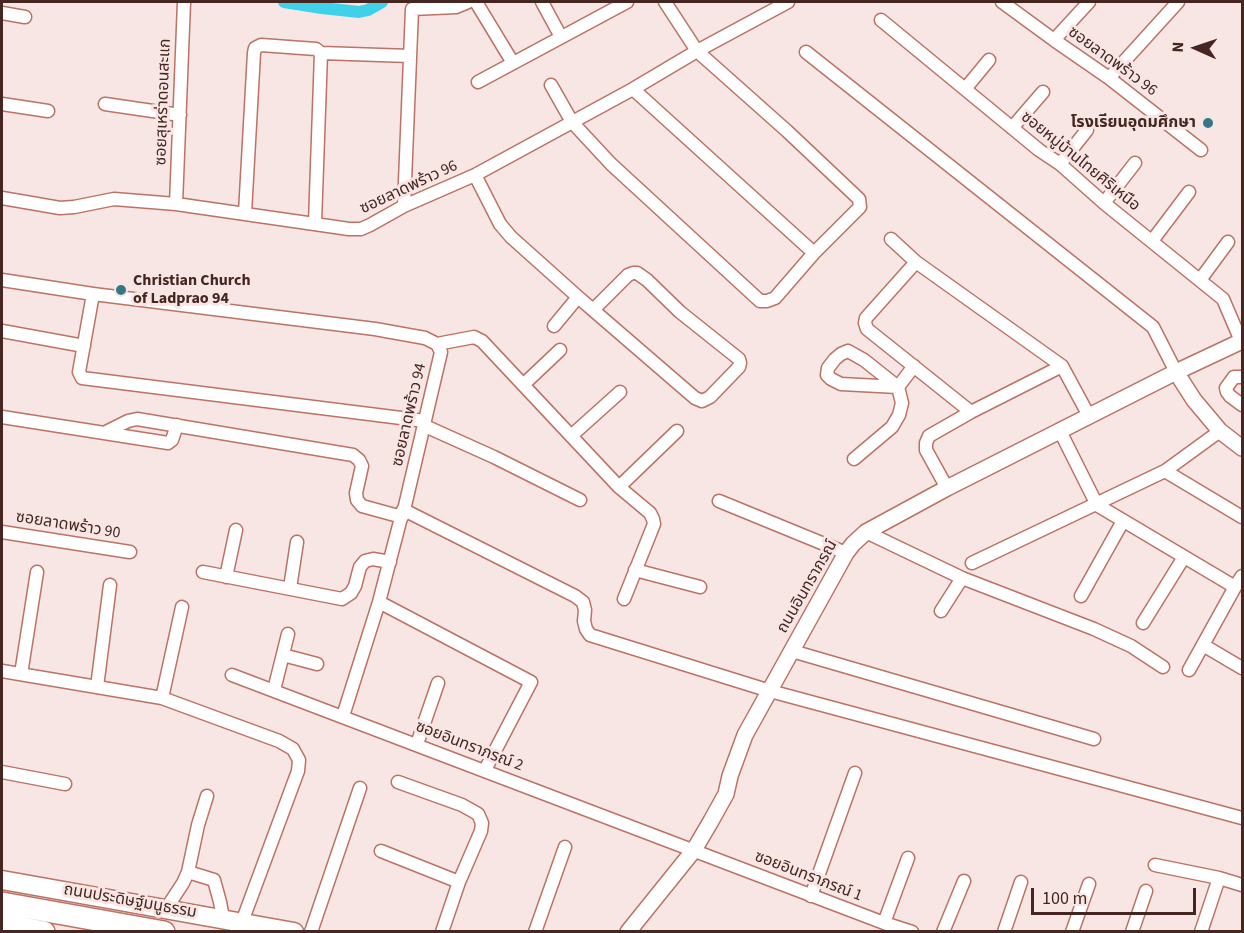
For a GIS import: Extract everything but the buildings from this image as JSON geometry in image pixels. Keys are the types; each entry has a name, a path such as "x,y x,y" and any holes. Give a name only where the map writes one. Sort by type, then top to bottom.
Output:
{"highway":[{"path":"2,903 164,932"},
{"path":"2,924 44,932"}],"main road":[{"name":"ถนนประดิษฐ์มนูธรรม","path":"2,880 294,932"}],"street":[{"name":"ซอยสุเหร่าดอนสะแก","path":"176,204 184,2"},
{"path":"404,206 412,9 441,9 456,7 468,2"},
{"path":"476,2 513,63"},
{"path":"542,2 561,37"},
{"path":"478,82 561,37 608,6 627,2"},
{"path":"551,85 572,122 611,164 760,301 775,298 814,253 860,207 860,199 697,51 665,2"},
{"name":"ซอยลาดพร้าว 96","path":"2,198 60,208 114,199 176,204 361,229 404,206 475,175 788,2"},
{"name":"ซอยลาดพร้าว 96","path":"1002,2 1109,78 1201,150"},
{"path":"1053,40 1089,2"},
{"path":"1109,78 1178,2"},
{"path":"2,14 25,17"},
{"name":"ซอยหมู่บ้านไทยศิริเหนือ","path":"881,20 1223,299 1242,341"},
{"path":"245,213 255,48 261,45 316,49 321,53 410,56"},
{"path":"806,52 1153,327 1176,372 1194,400 1220,431 1242,448"},
{"path":"315,224 321,53"},
{"path":"965,89 989,60"},
{"path":"633,89 814,253"},
{"path":"1012,128 1043,92"},
{"path":"2,104 48,111"},
{"path":"105,104 180,115"},
{"path":"1060,164 1087,130"},
{"path":"1104,203 1135,163"},
{"path":"475,175 500,224 511,237 578,297 593,310 695,398 702,401 710,397 739,366 739,359 680,312 637,273 628,275 593,310"},
{"path":"1152,241 1189,192"},
{"path":"891,239 916,262 1062,366 1089,416"},
{"path":"1200,280 1228,242"},
{"path":"916,262 866,318 865,324 867,329 971,412"},
{"name":"ซอยลาดพร้าว 94","path":"2,280 93,294 375,328 425,338 437,344 441,352 403,513 379,602 343,716"},
{"path":"93,294 79,372 82,378 425,424 580,500"},
{"path":"554,326 578,297"},
{"path":"2,331 84,346"},
{"path":"437,344 478,338 619,487 650,513 654,524 624,599"},
{"name":"ถนนอินทราภรณ์","path":"628,932 694,850 726,794 745,735 846,553 866,532 1060,430 1242,341"},
{"path":"523,385 560,350"},
{"path":"854,459 892,427 899,415 902,403 898,387 864,360 848,351 841,354 828,368 827,375 841,384 898,387"},
{"path":"898,387 914,366"},
{"path":"947,489 926,450 929,436 1062,366"},
{"path":"1242,377 1234,377 1226,388 1230,396 1242,405"},
{"path":"571,436 620,392"},
{"path":"2,417 168,443 177,425"},
{"path":"104,433 137,419 353,455 362,466 356,493 357,500 362,506 403,513 575,596 583,602 584,621 590,635 770,691 1242,818"},
{"path":"619,487 677,430"},
{"path":"1060,430 1096,505 1184,557 1239,582 1189,670"},
{"path":"972,564 1166,471 1220,431"},
{"path":"1166,471 1242,517"},
{"path":"719,501 846,553"},
{"path":"1081,596 1123,521"},
{"path":"226,577 236,530"},
{"name":"ซอยลาดพร้าว 90","path":"2,532 130,552"},
{"path":"866,532 962,578 1094,629 1131,646 1163,667"},
{"path":"290,588 297,542"},
{"path":"1143,623 1184,557"},
{"path":"203,572 342,599 351,593 360,567 365,561 373,559 390,562"},
{"path":"635,570 700,587"},
{"path":"21,674 37,572"},
{"path":"941,611 962,578"},
{"path":"97,687 110,585"},
{"path":"379,602 531,682 485,770"},
{"path":"162,698 182,607"},
{"path":"274,690 288,634"},
{"path":"1203,645 1242,669"},
{"path":"792,651 1094,739"},
{"path":"283,655 318,664"},
{"path":"2,671 162,698 279,741 293,749 299,760 298,771 242,922"},
{"name":"ซอยอินทราภรณ์ 2","path":"232,675 694,850"},
{"path":"417,744 438,682"},
{"path":"2,772 65,784"},
{"path":"811,896 855,772"},
{"path":"398,782 462,805 478,814 482,823 481,831 459,882 442,932"},
{"path":"311,932 360,788"},
{"path":"166,909 188,872 207,796"},
{"path":"535,932 565,848"},
{"name":"ซอยอินทราภรณ์ 1","path":"694,850 905,931"},
{"path":"381,851 459,882"},
{"path":"884,923 908,858"},
{"path":"1155,865 1242,885"},
{"path":"188,872 214,880 223,918"},
{"path":"1201,932 1219,878"},
{"path":"943,932 964,881"},
{"path":"1004,932 1021,882"},
{"path":"1072,932 1089,884"},
{"path":"1132,932 1146,891"}],"waterway":[{"path":"284,2 359,12 382,2"}],"place":[{"name":"โรงเรียนอุดมศึกษา","path":"1208,123"},
{"name":"Christian Church of Ladprao 94","path":"121,290"}]}
